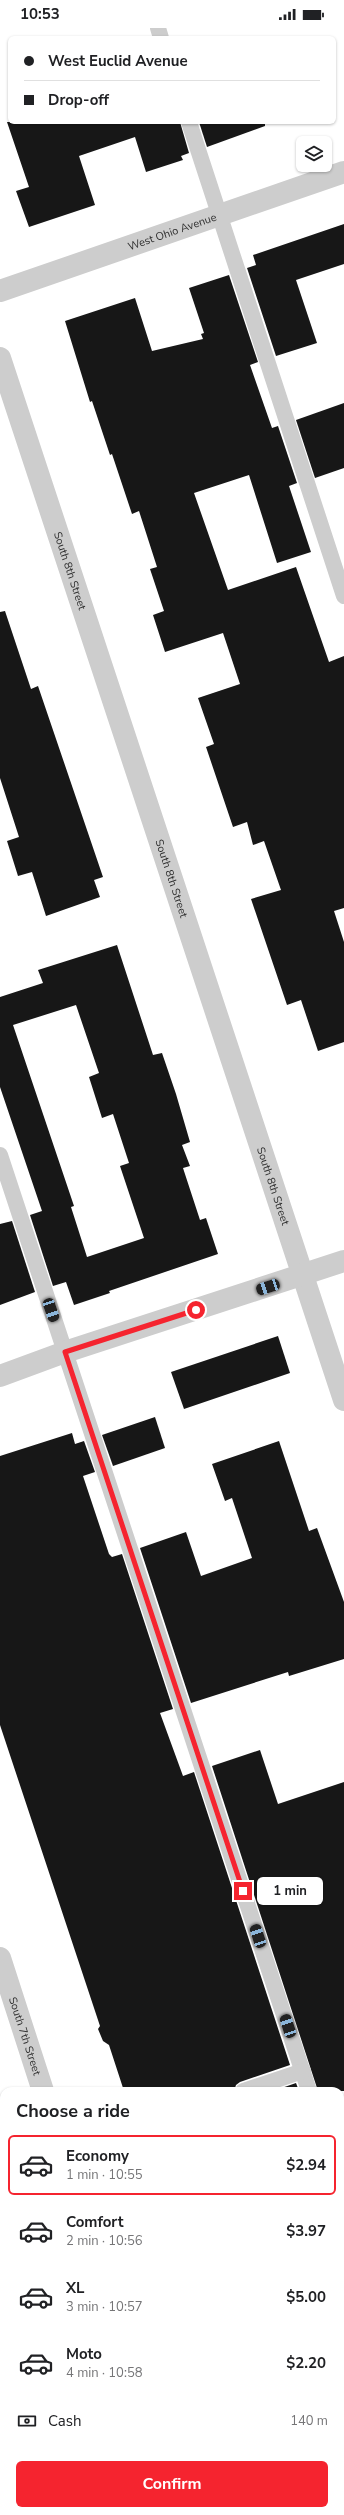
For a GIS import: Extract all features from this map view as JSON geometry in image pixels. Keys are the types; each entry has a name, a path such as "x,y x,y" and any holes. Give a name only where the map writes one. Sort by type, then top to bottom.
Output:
{"street":[{"name":"West Ohio Avenue","path":"0,291 344,172"},
{"name":"South 8th Street","path":"0,358 344,1400"},
{"path":"0,1376 65,1352 303,1276 344,1261"},
{"name":"South 7th Street","path":"0,1958 42,2087"}],"lane":[{"path":"190,124 344,596"},
{"path":"0,1155 308,2087"},
{"path":"255,2087 302,2071"}],"building":[{"path":"7,122 8,124 181,124 189,153 181,156 183,160 146,172 135,137 79,156 95,205 29,227 16,191 29,187"},
{"path":"200,124 265,124 265,126 207,147"},
{"path":"344,224 344,264 296,280 317,343 276,356 247,268 256,265 253,255"},
{"path":"229,275 258,362 250,365 272,428 278,426 297,483 289,486 311,552 277,563 249,475 194,493 228,590 296,567 329,662 344,656 344,908 334,911 344,942 344,1042 318,1051 301,1000 287,1005 251,899 281,890 264,841 253,845 247,822 233,827 206,747 214,744 198,698 240,684 223,633 165,652 153,615 164,611 150,569 157,567 139,511 132,514 112,454 110,455 92,401 90,402 65,321 135,298 152,351 203,339 201,334 204,333 189,288"},
{"path":"344,403 344,468 315,478 296,420"},
{"path":"5,611 31,689 38,686 103,877 94,880 100,897 46,916 32,872 18,876 7,841 19,837 0,778 0,612"},
{"path":"117,945 153,1055 162,1053 176,1094 190,1142 182,1145 190,1166 183,1168 200,1220 206,1218 218,1254 109,1291 110,1293 74,1305 66,1282 53,1286 30,1215 42,1211 0,1087 0,997 43,983 38,970","holes":["76,1005 99,1073 89,1077 102,1118 113,1114 129,1163 120,1166 144,1238 87,1257 71,1207 74,1206 13,1025"]},
{"path":"12,1221 35,1292 0,1305 0,1224"},
{"path":"278,1336 290,1373 184,1409 171,1372"},
{"path":"155,1417 165,1448 113,1466 102,1435"},
{"path":"72,1433 75,1444 84,1441 95,1472 83,1476 109,1554 112,1557 122,1554 173,1709 160,1713 183,1776 194,1772 290,2065 240,2082 235,2087 123,2087 109,2045 103,2041 98,2029 100,2026 0,1725 0,1456"},
{"path":"279,1441 309,1531 317,1528 344,1602 344,1659 289,1676 288,1672 191,1703 140,1548 186,1532 201,1576 252,1558 232,1498 225,1501 212,1464"},
{"path":"260,1750 278,1804 344,1782 344,2087 317,2087 212,1766"},
{"path":"296,2083 298,2087 284,2087"}],"route":[{"path":"196,1310 65,1352 243,1891"}]}
